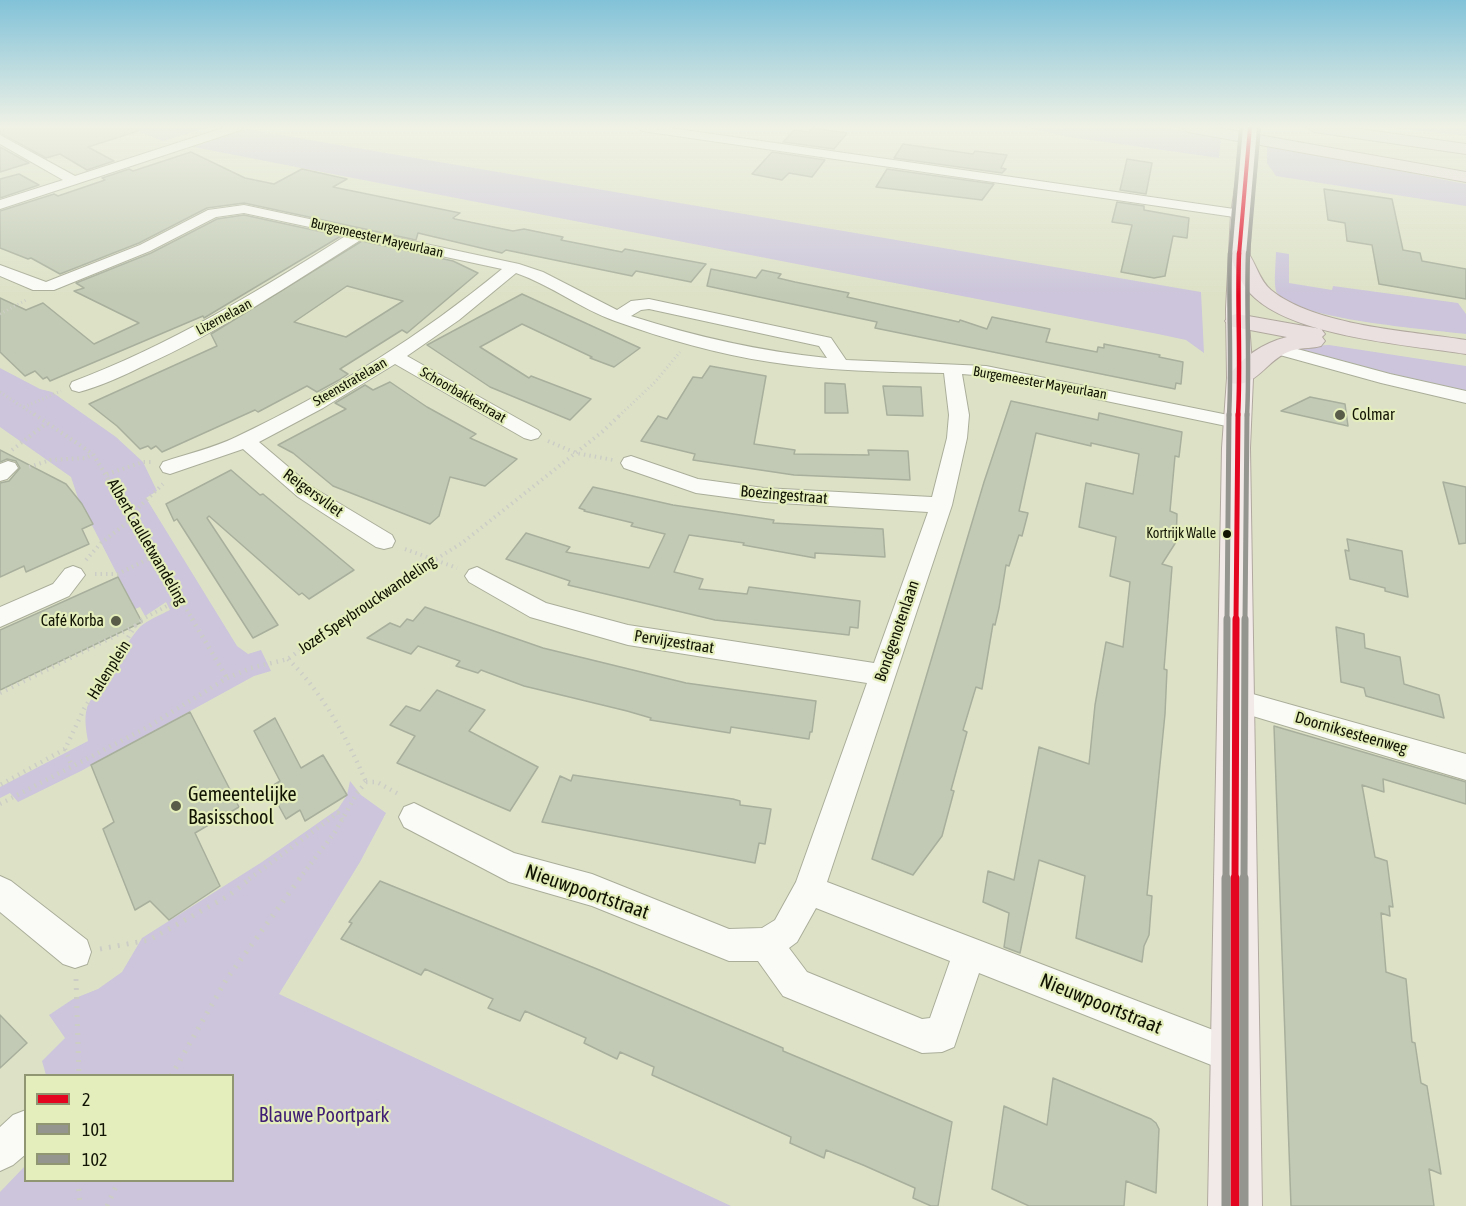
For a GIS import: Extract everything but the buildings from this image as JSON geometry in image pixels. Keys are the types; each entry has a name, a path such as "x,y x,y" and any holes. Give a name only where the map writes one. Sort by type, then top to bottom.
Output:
{"highway":[{"path":"1240,255 1263,294 1281,306 1315,319 1466,347"},
{"path":"1237,315 1352,331 1376,332"},
{"path":"1237,315 1351,340 1466,358"},
{"path":"1240,378 1265,354 1290,341 1351,340"}],"main road":[{"path":"1234,1206 1236,422 1240,378 1237,315 1241,214 1245,183"}],"street":[{"path":"0,198 54,183"},
{"path":"0,205 58,183"},
{"path":"1029,183 1241,214"},
{"name":"Burgemeester Mayeurlaan","path":"43,287 145,248 224,210 244,209 514,267 537,275 618,317 690,340 769,357 841,365 952,368 1060,385 1236,422"},
{"name":"Lizernelaan","path":"79,386 123,370 253,302 361,233"},
{"name":"Steenstratelaan","path":"170,467 245,440 305,409 429,333 514,267"},
{"path":"0,270 43,287"},
{"path":"618,317 638,305 649,304 825,342 841,365"},
{"path":"1275,348 1387,379 1466,397"},
{"name":"Schoorbakkestraat","path":"394,356 531,434"},
{"name":"Bondgenotenlaan","path":"809,890 940,505 957,438 959,415 952,368"},
{"name":"Reigersvliet","path":"245,440 305,492 384,541"},
{"name":"Boezingestraat","path":"631,463 696,486 752,494 940,505"},
{"path":"0,618 61,590 74,575"},
{"name":"Pervijzestraat","path":"477,576 539,610 617,632 881,675"},
{"name":"Doorniksesteenweg","path":"1235,700 1466,766"},
{"name":"Nieuwpoortstraat","path":"414,817 508,867 592,890 729,945 766,944"},
{"path":"809,890 786,931 766,944 795,984 922,1036 942,1035 966,969 969,952"},
{"name":"Nieuwpoortstraat","path":"809,890 1234,1056"},
{"path":"0,892 75,952"},
{"path":"0,1152 24,1130"}],"path":[{"path":"0,314 17,306 43,287"},
{"name":"Jozef Speybrouckwandeling","path":"0,804 146,728 227,678 251,668 288,659 329,626 462,543 602,432 655,381 690,340"},
{"path":"23,408 79,386"},
{"name":"Albert Caulletwandeling","path":"0,393 93,454 227,678"},
{"path":"4,471 13,447 47,423"},
{"path":"531,434 576,453 631,463"},
{"path":"4,471 50,460 86,458 93,454"},
{"path":"107,474 143,462 157,462 170,467 170,477 136,510 129,513"},
{"path":"101,543 132,519"},
{"path":"384,541 477,576"},
{"path":"74,575 118,574 154,556"},
{"path":"135,626 180,599"},
{"name":"Halenplein","path":"0,693 135,626"},
{"name":"Halenplein","path":"65,749 84,709 135,626"},
{"path":"288,659 297,666 313,689 358,761 366,782"},
{"path":"0,785 65,749 72,766"},
{"path":"172,1074 244,951 343,820 358,789 366,782 376,782 407,799 414,817"},
{"path":"79,1074 75,952 149,940 228,896 338,813 343,820"},
{"path":"78,1182 80,1206"},
{"path":"107,1206 118,1182"}],"green space":[{"path":"380,183 564,183 1201,292 1204,353 1186,340"},
{"path":"1322,183 1462,183 1466,184 1466,206"},
{"path":"1276,252 1289,254 1289,283 1332,290 1333,286 1458,303 1466,314 1466,334 1365,322 1308,310 1288,302 1276,290"},
{"path":"1329,345 1466,366 1466,395 1302,352 1298,349"},
{"path":"0,368 40,389 52,392 116,437 143,462 157,491 146,498 237,646 248,654 261,650 271,671 254,676 81,771 18,802 10,793 0,798 0,787 88,741 85,720 87,708 104,679 141,626 170,610 166,602 145,616 140,607 135,609 78,498 71,477 0,427"},
{"name":"Blauwe Poortpark","path":"350,781 361,795 386,813 360,862 279,994 731,1206 0,1206 0,1192 24,1167 24,1182 234,1182 234,1074 46,1074 42,1061 65,1038 49,1015 73,999 98,989 122,972 142,938 262,862 338,809 347,795"}],"transit line":[{"name":"102","path":"1226,1206 1227,448 1231,378 1228,309 1235,183"},
{"name":"2","path":"1235,1206 1236,448 1240,378 1237,309 1244,183"},
{"name":"101","path":"1244,1206 1245,448 1249,379 1246,309 1253,183"}],"place":[{"name":"Colmar","path":"1340,415"},
{"name":"Kortrijk Walle","path":"1227,534"},
{"name":"Café Korba","path":"116,621"},
{"name":"Gemeentelijke Basisschool","path":"176,806"}]}
